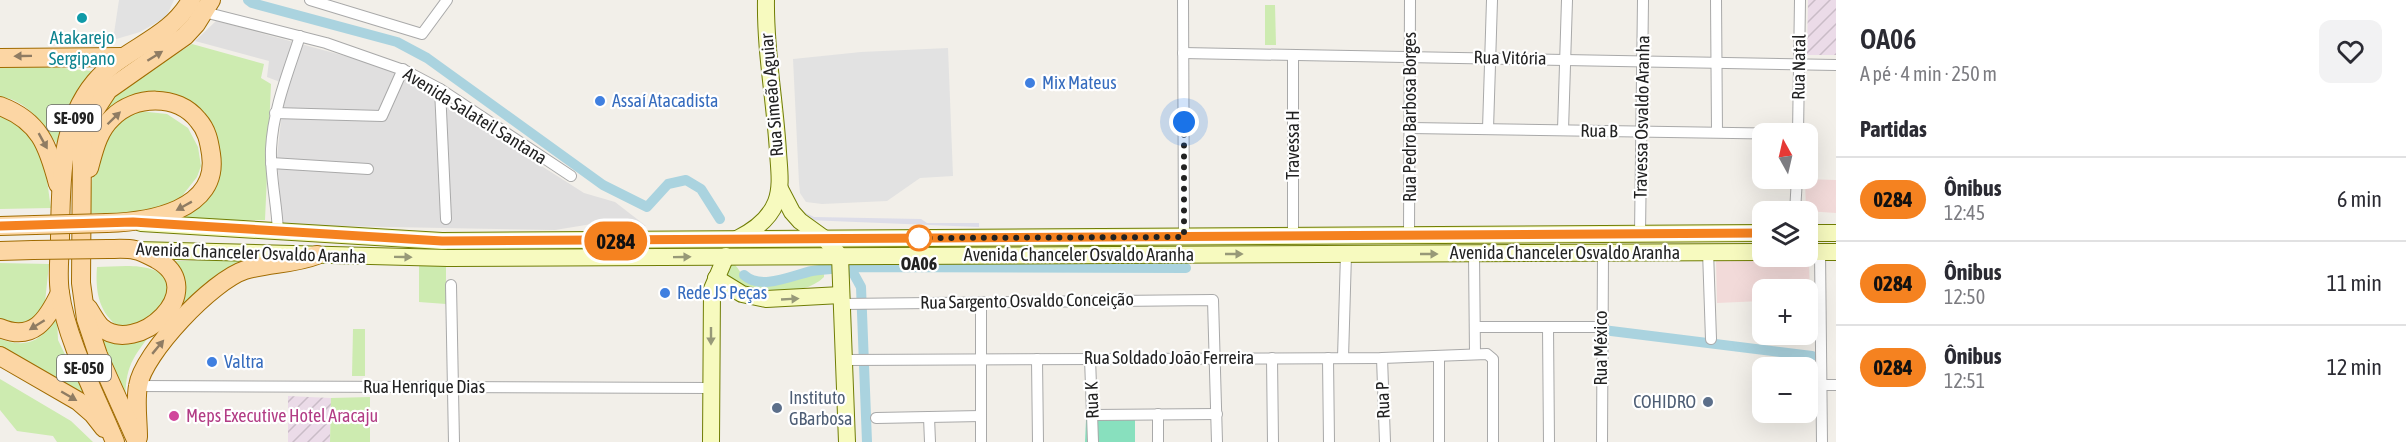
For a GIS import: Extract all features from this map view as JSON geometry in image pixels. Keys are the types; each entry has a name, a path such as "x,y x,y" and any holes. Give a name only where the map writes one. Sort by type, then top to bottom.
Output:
{"main road":[{"name":"Rua Simeão Aguiar","path":"766,0 767,48 777,135 780,189"},
{"name":"SE-090","path":"61,196 66,145 73,119 82,99 93,84 123,57 202,4"},
{"name":"SE-090","path":"80,189 82,145 89,119 97,104 120,80 185,36 202,4"},
{"path":"0,58 123,57"},
{"path":"80,189 87,175 95,145 111,118 134,104 159,100 178,105 191,113 204,127 209,140 212,160 204,188 193,202 179,210 133,222"},
{"path":"0,106 16,112 34,126 43,139 50,154 61,196"},
{"name":"SE-050","path":"80,189 82,299 89,331 138,442"},
{"path":"780,189 792,212 800,221 825,238 840,265 847,301 852,359 847,442"},
{"path":"736,240 766,220 776,203 780,189"},
{"name":"SE-050","path":"61,196 60,293 72,340 115,442"},
{"name":"Avenida Chanceler Osvaldo Aranha","path":"4,225 133,222 442,241 1752,233"},
{"path":"1818,233 1836,233"},
{"path":"82,299 101,327 109,332 134,333 160,320 176,298 175,278 171,269 162,262 135,249"},
{"name":"Avenida Chanceler Osvaldo Aranha","path":"0,251 135,249 448,258 726,256 840,265 1346,254 1752,252"},
{"path":"138,442 138,386 151,355 166,337 221,283 243,271 304,260 317,255"},
{"path":"711,442 712,297 716,278 726,256"},
{"path":"716,278 742,294 766,299 847,301"},
{"path":"0,328 11,332 23,332 38,327 51,311 60,293"},
{"path":"0,356 78,401 93,414 115,442"}],"street":[{"path":"310,0 422,34 447,0"},
{"path":"1183,0 1184,237"},
{"name":"Rua Pedro Barbosa Borges","path":"1409,234 1410,0"},
{"path":"1488,129 1492,0"},
{"path":"1563,130 1567,0"},
{"name":"Travessa Osvaldo Aranha","path":"1640,234 1643,0"},
{"path":"1716,0 1717,132"},
{"name":"Rua Natal","path":"1798,123 1800,0"},
{"name":"Avenida Salateil Santana","path":"202,4 403,69 440,89 571,176"},
{"path":"278,232 271,163 275,113 300,36"},
{"name":"Rua Vitória","path":"1183,53 1836,65"},
{"name":"Travessa H","path":"1293,55 1293,235"},
{"path":"275,113 382,116 403,69"},
{"path":"440,89 446,219"},
{"name":"Rua B","path":"1410,128 1752,133"},
{"path":"271,163 368,169"},
{"path":"1708,251 1711,339"},
{"path":"1821,252 1822,442"},
{"path":"1343,358 1346,254"},
{"path":"1474,254 1475,354"},
{"name":"Rua México","path":"1602,442 1603,254"},
{"path":"451,285 454,442"},
{"name":"Rua Sargento Osvaldo Conceição","path":"847,301 872,303 1213,300 1215,357"},
{"path":"981,302 981,442"},
{"path":"1475,327 1601,327"},
{"path":"1548,327 1549,442"},
{"name":"Rua Soldado João Ferreira","path":"852,359 1382,358 1487,354 1491,357 1492,442"},
{"path":"1439,356 1439,442"},
{"path":"1215,357 1217,442"},
{"name":"Rua K","path":"1090,358 1093,442"},
{"path":"1272,358 1273,442"},
{"path":"1328,358 1329,442"},
{"name":"Rua P","path":"1382,358 1384,442"},
{"path":"1037,359 1038,442"},
{"path":"1822,385 1836,385"},
{"name":"Rua Henrique Dias","path":"138,386 711,388"},
{"path":"1158,414 1158,442"},
{"path":"1093,415 1217,414"},
{"path":"876,418 981,416"},
{"path":"929,417 930,442"}],"shaded area":[{"path":"119,0 174,0 166,17 140,32 113,40"},
{"path":"1808,0 1836,0 1836,55 1807,55"},
{"path":"216,21 393,69 417,87 584,193 615,202 646,226 598,223 555,230 282,225 277,156 283,103 280,82 267,77 269,61 195,41"},
{"path":"948,48 953,176 920,178 887,201 822,204 806,202 800,193 799,183 793,59 861,52"},
{"path":"777,73 789,192 793,202 802,211 814,217 921,219 927,223 979,223 979,227 807,220 785,192"},
{"path":"1818,179 1836,180 1836,213 1818,212 1818,201 1806,201 1805,189 1818,189"},
{"path":"1752,259 1752,267 1809,267 1809,279 1752,279 1752,301 1717,303 1716,260"},
{"path":"288,396 331,398 330,442 288,442"}],"green space":[{"path":"1265,5 1275,5 1276,45 1265,45"},
{"path":"192,44 264,64 261,78 271,84 265,220 175,221 210,193 208,128 150,95 91,131 113,95"},
{"path":"0,63 92,71 67,108 57,144 26,107 0,97"},
{"path":"139,111 167,114 188,128 198,147 201,166 197,177 171,206 144,213 88,213 95,165 103,141 118,123"},
{"path":"0,112 24,129 38,148 45,168 51,208 0,209"},
{"path":"247,260 206,284 171,317 170,261"},
{"path":"446,262 446,304 419,302 419,263"},
{"path":"0,263 49,264 44,312 24,323 0,321"},
{"path":"735,265 747,281 764,286 824,272 824,277 805,288 781,292 733,288 719,267"},
{"path":"97,267 148,268 165,277 171,285 159,319 121,328 114,323 100,302"},
{"path":"57,317 58,340 89,404 0,351 0,339 18,343 33,341 45,332"},
{"path":"353,329 365,329 365,376 352,376"},
{"path":"151,334 133,359 127,375 126,406 94,336 116,341"},
{"path":"0,379 71,421 93,442 57,442 53,436 17,431 0,410"},
{"path":"370,397 370,442 330,442 331,398"},
{"path":"1086,420 1135,420 1135,442 1085,442"}],"waterway":[{"path":"248,0 252,3 397,42 427,58 603,185 647,207 668,184 686,180 701,189 720,219"},
{"path":"850,267 861,287 867,442"},
{"path":"744,275 751,280 768,282 812,271 850,267 1186,268"},
{"path":"1603,330 1812,356"}],"bus line":[{"name":"0284","path":"0,226 133,222 361,238 442,241 1752,233"}],"place":[{"name":"Atakarejo Sergipano","path":"82,18"},
{"name":"Mix Mateus","path":"1030,83"},
{"name":"Assaí Atacadista","path":"600,101"},
{"name":"OA06","path":"919,238"},
{"name":"Rede JS Peças","path":"665,293"},
{"name":"Valtra","path":"212,362"},
{"name":"COHIDRO","path":"1708,402"},
{"name":"Instituto GBarbosa","path":"777,408"},
{"name":"Meps Executive Hotel Aracaju","path":"174,416"}],"route":[{"path":"919,238 1184,237 1184,122"}]}
